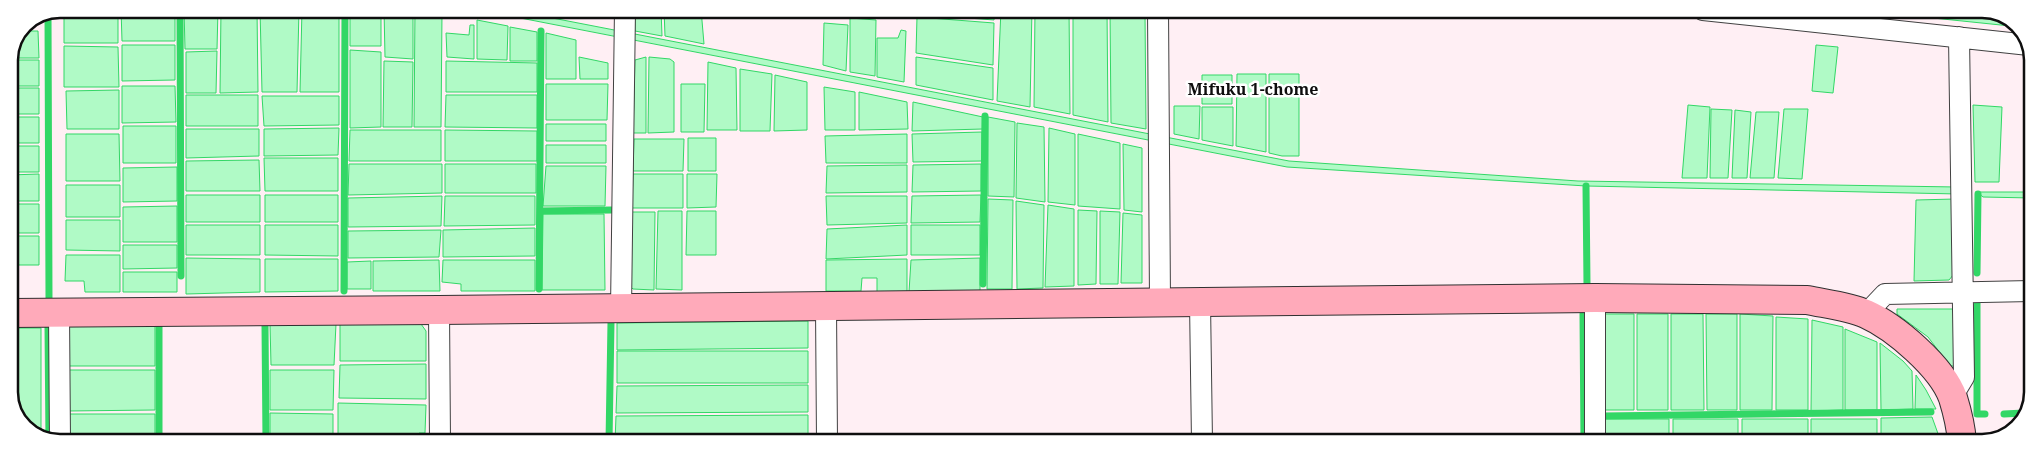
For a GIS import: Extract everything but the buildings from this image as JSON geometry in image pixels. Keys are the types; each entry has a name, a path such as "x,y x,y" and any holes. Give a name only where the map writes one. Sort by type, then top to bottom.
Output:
{"street":[{"path":"621,309 624,18"},
{"path":"1158,18 1160,302"},
{"path":"1778,18 2020,44"},
{"path":"1952,397 1964,377 1959,37"},
{"path":"1866,314 1885,294 2024,291"},
{"path":"1595,298 1595,433"},
{"path":"18,313 621,309 1595,298 1807,300 1839,306 1866,314 1895,332 1932,366 1952,397 1960,433"},
{"path":"1200,302 1202,433"},
{"path":"826,307 827,433"},
{"path":"439,310 440,433"},
{"path":"59,312 60,433"}],"shaded area":[{"path":"64,18 118,18 118,43 64,43"},
{"path":"121,18 175,18 175,41 122,41"},
{"path":"184,18 218,18 217,49 185,49"},
{"path":"221,18 257,18 258,92 220,93"},
{"path":"260,18 299,18 297,92 262,92"},
{"path":"302,18 339,18 339,92 300,92"},
{"path":"350,18 381,18 381,46 350,46"},
{"path":"384,18 413,18 413,59 385,57"},
{"path":"415,18 442,18 441,127 414,127"},
{"path":"520,18 552,18 1289,161 1578,181 1957,187 1958,194 1586,186 1287,167"},
{"path":"635,18 661,18 662,36 635,31"},
{"path":"664,18 702,18 704,44 665,36"},
{"path":"850,18 876,20 875,76 850,72"},
{"path":"917,18 994,23 993,65 916,53"},
{"path":"968,18 994,18 994,20"},
{"path":"1001,18 1032,18 1030,107 997,101"},
{"path":"1035,18 1069,18 1070,114 1034,107"},
{"path":"1073,18 1107,18 1108,122 1073,115"},
{"path":"1110,18 1145,18 1146,129 1111,123"},
{"path":"1933,18 1990,18 2006,26"},
{"path":"477,20 508,26 507,60 477,59"},
{"path":"824,23 848,25 846,71 823,65"},
{"path":"470,25 474,25 474,59 447,57 446,33 469,35"},
{"path":"510,27 537,32 537,61 510,61"},
{"path":"901,30 906,31 904,82 877,77 877,38 898,38"},
{"path":"29,31 38,31 39,58 18,58 21,43"},
{"path":"546,33 576,40 576,79 546,79"},
{"path":"122,45 175,45 175,80 122,81"},
{"path":"1816,45 1838,47 1833,93 1812,91"},
{"path":"64,46 118,47 119,87 64,87"},
{"path":"350,50 381,52 381,127 350,128"},
{"path":"217,51 216,93 186,93 186,52"},
{"path":"579,57 608,63 608,79 580,79"},
{"path":"646,57 646,133 633,133 635,60"},
{"path":"649,57 670,59 674,62 674,132 648,133"},
{"path":"916,57 993,68 993,100 916,85"},
{"path":"18,60 39,60 39,86 18,86"},
{"path":"384,61 413,62 412,127 383,127"},
{"path":"446,61 537,63 537,92 446,92"},
{"path":"708,62 736,68 737,130 707,130"},
{"path":"740,69 772,74 770,131 740,131"},
{"path":"1237,74 1266,74 1266,152 1236,146"},
{"path":"1269,74 1299,74 1299,156 1282,156 1269,153"},
{"path":"775,75 807,82 807,130 774,131"},
{"path":"1202,75 1232,75 1232,104 1202,104"},
{"path":"546,84 608,84 607,120 546,120"},
{"path":"681,84 705,84 704,132 681,132"},
{"path":"122,86 175,86 176,122 122,123"},
{"path":"824,87 855,92 855,130 825,130"},
{"path":"18,88 39,88 39,114 18,114"},
{"path":"119,90 119,129 67,129 66,91"},
{"path":"859,92 907,102 908,129 859,130"},
{"path":"186,95 258,95 258,126 186,126"},
{"path":"446,95 537,95 537,128 445,127"},
{"path":"262,96 339,96 339,125 264,126"},
{"path":"913,102 983,117 983,129 912,131"},
{"path":"1688,105 1710,107 1707,178 1682,178"},
{"path":"1973,105 2002,107 1999,182 1975,182"},
{"path":"1174,106 1200,106 1199,139 1174,134"},
{"path":"1202,107 1233,107 1233,146 1202,140"},
{"path":"1711,109 1732,110 1728,178 1710,178"},
{"path":"1784,109 1808,109 1802,179 1778,178"},
{"path":"1735,110 1751,112 1747,178 1732,178"},
{"path":"1756,112 1779,112 1774,178 1750,178"},
{"path":"18,117 39,117 39,143 18,143"},
{"path":"988,117 1015,122 1014,197 988,196"},
{"path":"1017,123 1044,127 1045,202 1016,198"},
{"path":"546,124 606,124 606,141 546,141"},
{"path":"123,126 176,126 176,163 123,163"},
{"path":"339,128 338,155 264,156 264,129"},
{"path":"1049,128 1075,134 1075,205 1048,202"},
{"path":"186,129 259,129 259,156 186,158"},
{"path":"350,130 441,130 441,161 349,161"},
{"path":"445,130 537,131 537,161 445,161"},
{"path":"982,132 982,161 913,162 912,134"},
{"path":"66,134 119,134 120,181 66,181"},
{"path":"907,134 907,163 826,163 825,136"},
{"path":"1078,134 1120,143 1120,209 1078,206"},
{"path":"688,138 716,138 716,171 688,171"},
{"path":"634,139 684,139 683,171 633,171"},
{"path":"1123,144 1142,148 1142,212 1124,210"},
{"path":"546,145 606,145 606,163 546,163"},
{"path":"18,146 39,146 39,172 18,172"},
{"path":"264,158 338,158 338,191 265,191"},
{"path":"259,160 260,191 186,191 186,161"},
{"path":"349,164 442,164 442,193 348,195"},
{"path":"445,164 536,164 536,193 445,193"},
{"path":"981,164 981,191 912,192 913,165"},
{"path":"907,165 907,192 826,193 827,166"},
{"path":"546,166 606,166 605,206 543,206"},
{"path":"177,167 177,201 123,202 123,168"},
{"path":"39,174 39,201 18,201 18,175"},
{"path":"633,174 683,174 683,208 632,208"},
{"path":"687,174 717,174 716,207 687,208"},
{"path":"66,185 120,185 120,217 66,217"},
{"path":"1977,192 2023,192 2023,198 1983,197"},
{"path":"186,195 260,195 260,222 186,222"},
{"path":"265,195 338,195 338,222 265,222"},
{"path":"981,195 980,222 911,223 912,196"},
{"path":"442,196 441,226 348,227 348,198"},
{"path":"445,196 535,196 535,225 444,226"},
{"path":"826,196 907,196 907,223 827,225"},
{"path":"988,199 1013,200 1012,289 987,289"},
{"path":"1955,199 1954,274 1949,280 1914,281 1916,200"},
{"path":"1016,201 1044,205 1043,288 1017,289"},
{"path":"18,204 39,204 39,233 18,233"},
{"path":"1048,205 1074,209 1074,286 1045,287"},
{"path":"177,206 177,242 123,242 123,207"},
{"path":"1078,210 1097,211 1096,284 1078,285"},
{"path":"658,211 682,211 682,290 656,289"},
{"path":"687,211 716,211 716,255 686,255"},
{"path":"1100,211 1120,212 1118,284 1100,284"},
{"path":"632,212 655,212 654,290 633,289 630,286"},
{"path":"1123,213 1142,215 1142,283 1121,283"},
{"path":"543,214 604,214 605,290 542,290"},
{"path":"66,220 120,220 120,251 66,250"},
{"path":"186,225 260,225 260,255 186,255"},
{"path":"265,225 338,225 338,256 265,255"},
{"path":"907,225 907,255 826,259 827,229"},
{"path":"911,225 980,225 980,255 911,255"},
{"path":"535,228 535,256 443,257 443,230"},
{"path":"441,230 439,257 348,258 348,231"},
{"path":"18,236 39,236 39,265 18,265"},
{"path":"123,245 177,245 177,268 123,269"},
{"path":"66,255 120,255 120,292 85,292 84,281 65,281"},
{"path":"186,258 260,259 260,292 186,294"},
{"path":"980,258 980,292 909,292 911,260"},
{"path":"265,259 338,259 338,291 265,292"},
{"path":"907,259 907,292 877,292 877,278 862,278 861,291 826,291 826,260"},
{"path":"439,260 440,291 373,291 373,261"},
{"path":"443,260 535,260 535,291 461,291 461,284 442,282"},
{"path":"371,261 371,289 347,289 347,262"},
{"path":"123,272 177,272 177,292 123,292"},
{"path":"1897,309 1955,309 1955,366 1950,366 1928,337 1897,314"},
{"path":"1602,314 1634,314 1634,410 1602,410"},
{"path":"1637,314 1668,314 1668,410 1637,410"},
{"path":"1671,314 1703,314 1704,410 1671,410"},
{"path":"1706,314 1737,314 1737,410 1707,410"},
{"path":"1740,314 1773,316 1772,410 1740,410"},
{"path":"1776,317 1808,319 1808,410 1776,410"},
{"path":"1812,320 1843,327 1843,410 1811,411"},
{"path":"808,321 808,348 617,350 617,323"},
{"path":"270,324 336,324 334,365 271,365"},
{"path":"340,324 421,324 426,331 426,361 340,361"},
{"path":"66,326 155,326 155,366 67,366"},
{"path":"18,328 41,328 41,429 25,415 18,400 18,395"},
{"path":"1845,329 1877,342 1877,410 1845,410"},
{"path":"1880,343 1903,361 1912,371 1913,409 1881,410"},
{"path":"617,351 808,351 808,383 617,383"},
{"path":"426,364 426,399 339,398 340,365"},
{"path":"67,370 155,370 155,410 68,411"},
{"path":"270,370 334,370 333,410 270,410"},
{"path":"1916,375 1926,390 1936,409 1915,409"},
{"path":"808,385 808,412 616,413 617,386"},
{"path":"338,403 426,405 425,433 338,433"},
{"path":"270,413 333,414 333,433 270,433"},
{"path":"68,414 155,414 155,433 68,433"},
{"path":"808,415 808,433 615,433 616,416"},
{"path":"1932,417 1938,433 1881,433 1881,418"},
{"path":"1602,419 1669,419 1669,433 1602,433"},
{"path":"1673,419 1738,419 1738,433 1673,433"},
{"path":"1742,419 1808,419 1808,433 1742,433"},
{"path":"1811,419 1877,419 1877,433 1811,433"}],"waterway":[{"path":"180,18 181,276"},
{"path":"344,291 345,18"},
{"path":"48,19 49,298"},
{"path":"539,289 541,31"},
{"path":"983,284 985,116"},
{"path":"1586,186 1587,284"},
{"path":"1977,273 1978,194"},
{"path":"540,211 611,210"},
{"path":"1977,300 1977,414 1985,414"},
{"path":"1583,314 1584,433"},
{"path":"609,433 611,322"},
{"path":"265,325 266,433"},
{"path":"48,327 49,432"},
{"path":"159,327 159,433"},
{"path":"1602,416 1931,412"},
{"path":"2004,414 2018,413"}],"district":[{"name":"Mifuku 1-chome","path":"1253,89"}]}
